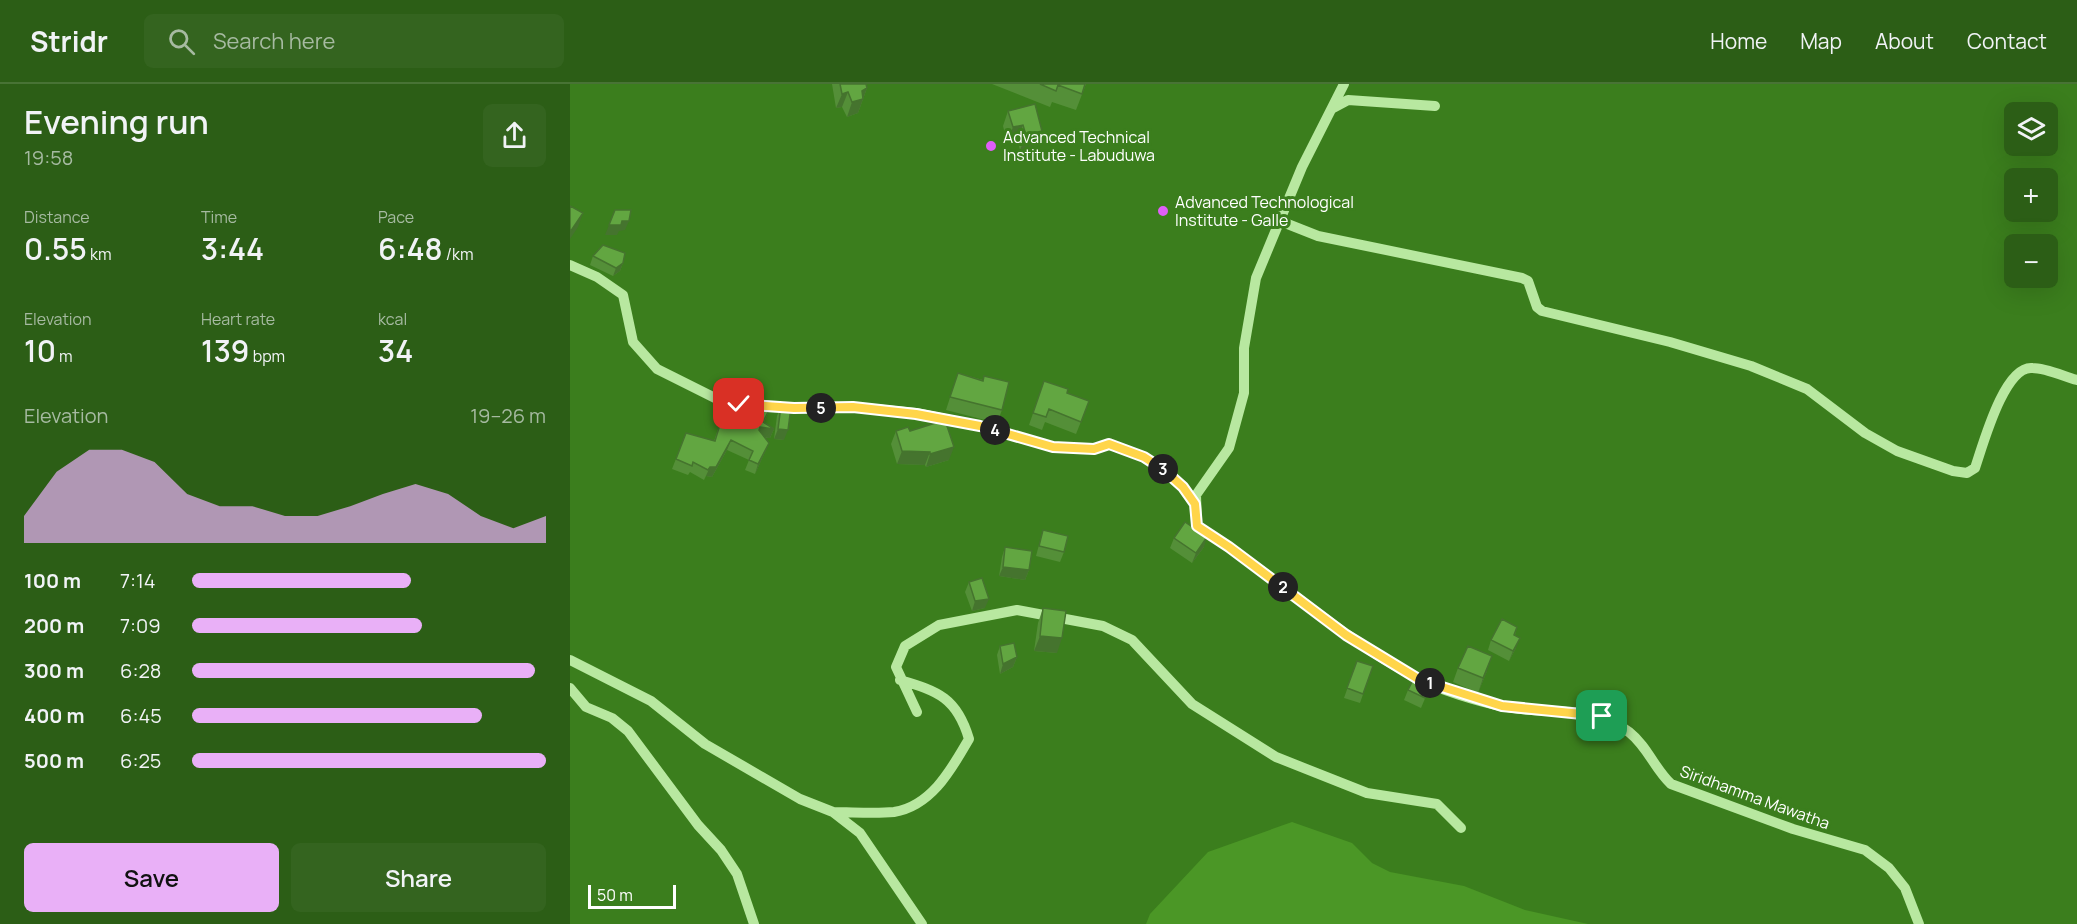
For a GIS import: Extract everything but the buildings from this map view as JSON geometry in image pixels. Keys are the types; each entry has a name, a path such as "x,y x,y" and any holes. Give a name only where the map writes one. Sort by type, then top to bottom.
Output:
{"street":[{"path":"1195,504 1196,495 1229,448 1244,393 1244,348 1256,278 1302,167 1344,84"},
{"path":"1333,108 1348,100 1435,106"},
{"path":"1280,221 1318,236 1522,278 1528,281 1537,307 1542,311 1670,342 1751,366 1807,389 1865,433 1897,451 1953,471 1967,473 1975,468 2007,384 2020,371 2031,367 2077,380"},
{"path":"570,265 597,277 623,295 633,342 657,369 723,402 794,408 853,407 916,414 980,426 1053,447 1094,449 1109,444 1144,457 1164,470 1183,487 1195,504"},
{"name":"Siridhamma Mawatha","path":"1195,504 1197,526 1229,547 1346,635 1420,680 1502,706 1602,716 1628,731 1647,749 1657,771 1671,784 1793,829 1865,850 1889,868 1905,888 1919,924"},
{"path":"917,712 900,680 896,667 905,646 939,625 1017,610 1103,626 1132,640 1192,704 1276,756 1366,793 1437,804 1461,828"},
{"path":"570,660 651,700 705,744 800,799 832,812 860,833 922,924"},
{"path":"832,812 895,812 922,801 947,776 969,739 963,719 951,703 934,690 900,680"},
{"path":"570,688 586,707 612,718 628,730 737,874 754,924"}],"green space":[{"path":"1292,822 1352,843 1372,863 1390,872 1464,886 1525,910 1588,924 1146,924 1150,914 1208,852"}],"place":[{"name":"Advanced Technical Institute - Labuduwa","path":"991,146"},
{"name":"Advanced Technological Institute - Galle","path":"1163,211"}],"route":[{"path":"739,404 794,408 853,407 916,414 980,426 1053,447 1094,449 1109,444 1144,457 1164,470 1183,487 1195,504 1197,526 1229,547 1346,635 1420,680 1502,706 1602,716"}]}
